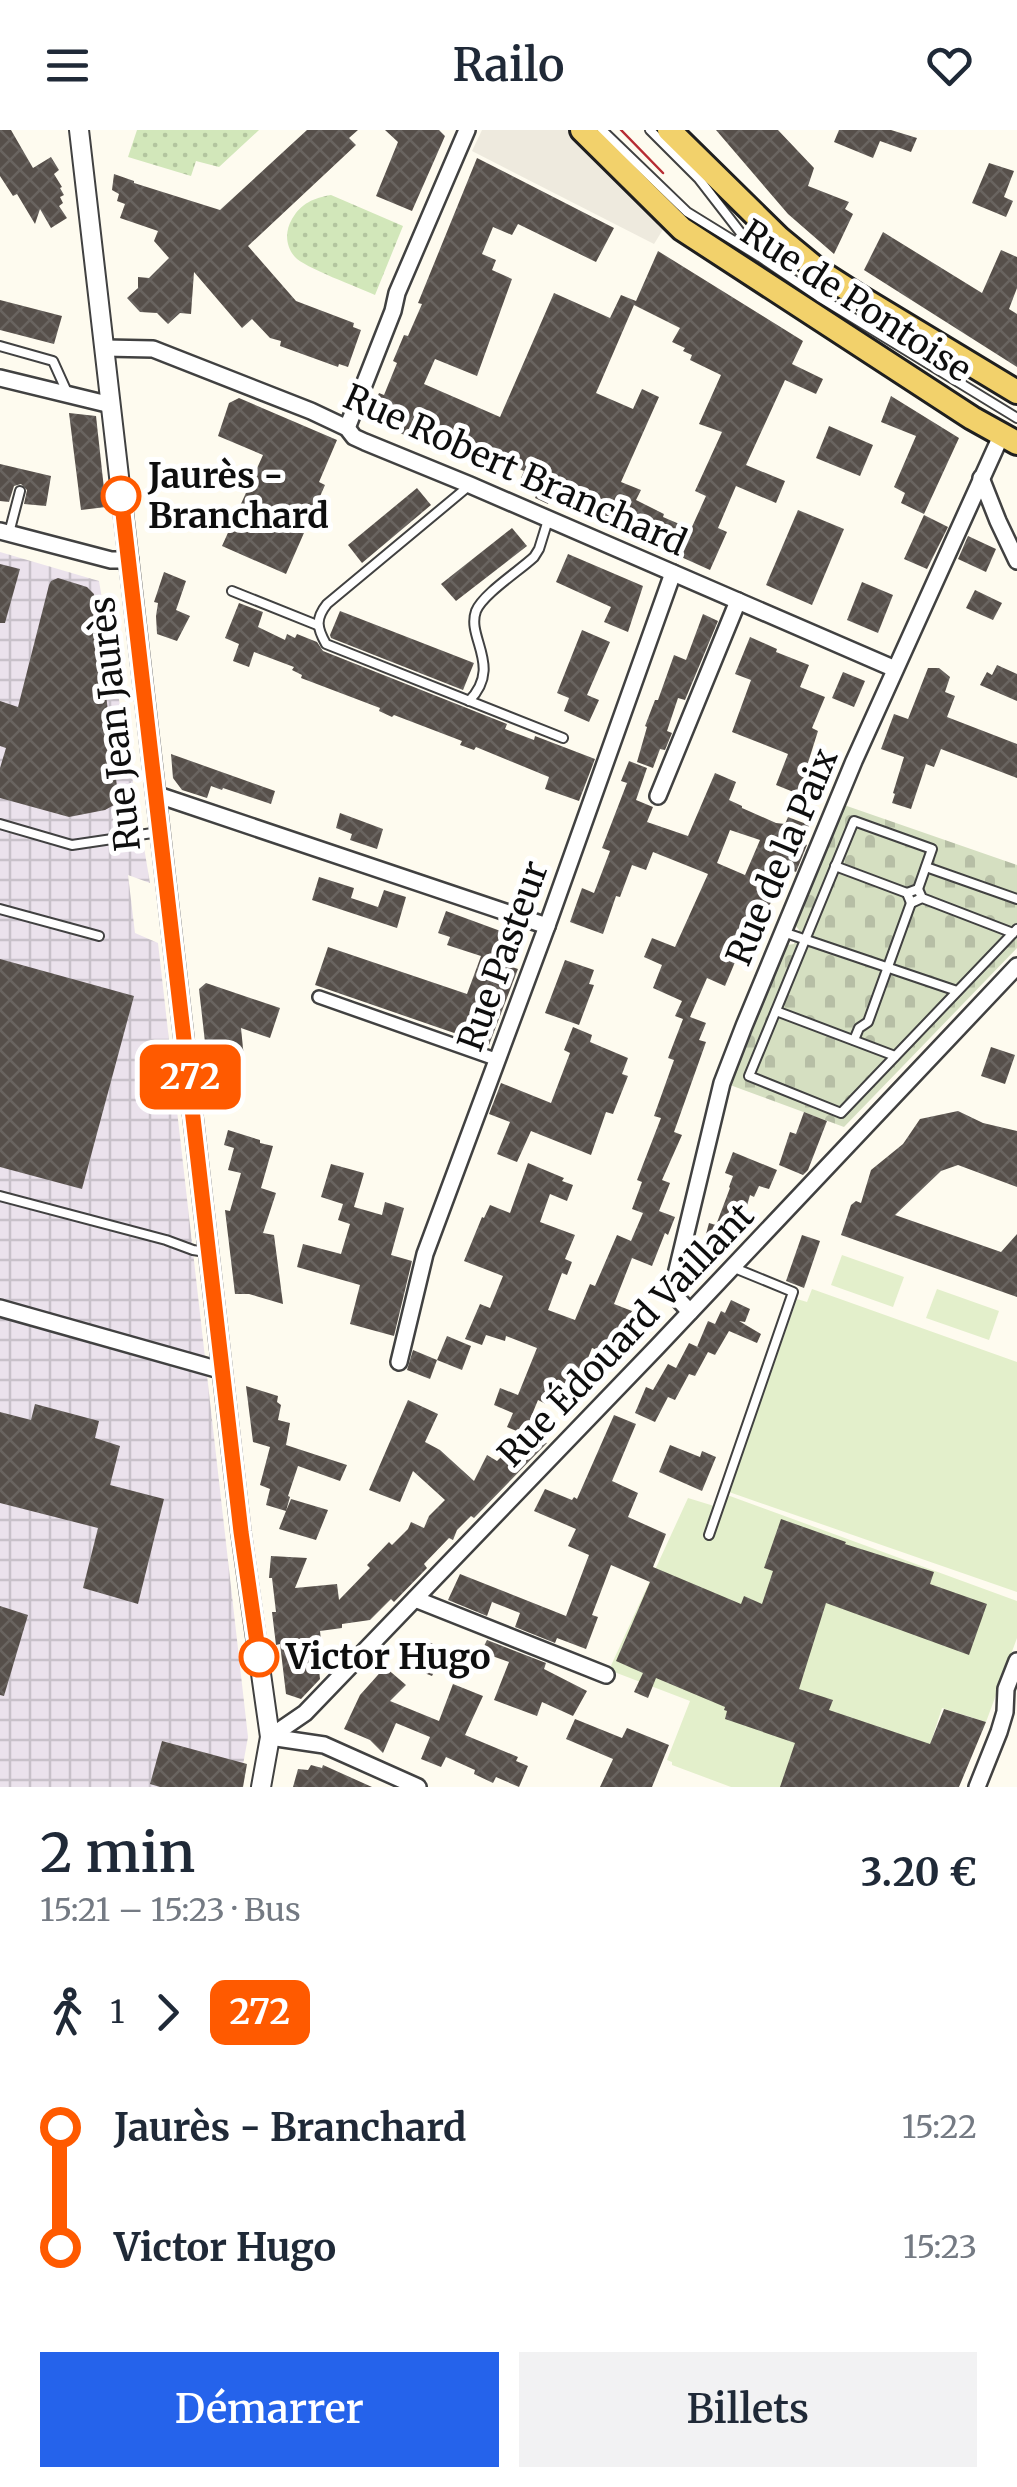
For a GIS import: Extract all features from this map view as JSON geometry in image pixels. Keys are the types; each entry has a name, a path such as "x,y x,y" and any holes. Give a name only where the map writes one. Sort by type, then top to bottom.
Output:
{"main road":[{"name":"Rue de Pontoise","path":"582,130 673,221 710,248 1012,432"},
{"name":"Rue de Pontoise","path":"669,130 778,238 820,270 1017,392"}],"street":[{"name":"Rue Jean Jaurès","path":"79,130 241,1532 270,1737 261,1787"},
{"path":"347,428 394,311 396,293 466,130"},
{"name":"Rue Robert Branchard","path":"105,348 153,349 311,412 347,428 365,442 895,670"},
{"path":"0,378 111,405"},
{"name":"Rue de la Paix","path":"690,1312 672,1287 722,1083 854,761 981,478 1012,432"},
{"path":"981,478 1017,561"},
{"path":"4,532 111,560 130,560"},
{"name":"Rue Pasteur","path":"399,1362 425,1254 547,926 672,572"},
{"path":"658,796 738,601"},
{"path":"155,794 547,926"},
{"name":"Rue Édouard Vaillant","path":"270,1737 305,1714 1017,966"},
{"path":"319,997 498,1060"},
{"path":"0,1308 223,1371"},
{"path":"415,1599 606,1674"},
{"path":"978,1787 999,1732 1006,1690 1017,1661"},
{"path":"270,1737 324,1745 418,1787"}],"lane":[{"path":"602,130 675,203 819,297 1012,432"},
{"path":"650,130 698,178 760,257"},
{"path":"0,346 53,361 69,396"},
{"path":"470,485 326,604 317,625 326,644 563,738"},
{"path":"4,532 20,491"},
{"path":"469,701 484,670 476,612 488,596 534,557 548,520"},
{"path":"232,592 317,625"},
{"path":"835,866 909,898 920,894 1015,931 841,1113 749,1076 835,866 854,821 932,849 920,894"},
{"path":"0,824 72,845 159,832"},
{"path":"926,867 1017,899"},
{"path":"854,1040 859,1028 868,1022 909,898"},
{"path":"0,910 100,936"},
{"path":"783,932 957,992"},
{"path":"776,1010 895,1056"},
{"path":"0,1196 210,1252"},
{"path":"709,1535 793,1292 732,1267"}],"shaded area":[{"path":"482,130 572,130 667,223 654,244 472,151"},
{"path":"0,552 99,581 150,883 128,875 135,933 158,943 248,1737 239,1787 0,1787"}],"green space":[{"path":"137,130 259,130 219,167 196,161 191,176 128,157"},
{"path":"331,195 403,226 375,295 309,266 289,248 288,228 299,209"},
{"path":"844,805 1017,865 1017,948 844,1127 730,1085 787,945 794,944 799,930 795,925"},
{"path":"842,1255 904,1277 893,1307 831,1285"},
{"path":"812,1289 1017,1362 1017,1592 729,1492 797,1299 807,1302"},
{"path":"937,1289 999,1311 989,1340 926,1318"},
{"path":"719,1492 1017,1601 1017,1638 986,1722 942,1708 930,1745 923,1787 731,1787 667,1760 690,1701 609,1670 688,1498 714,1506"}],"building":[{"path":"0,130 11,130 33,168 51,157 59,170 54,174 64,195 59,206 67,218 51,228 40,209 35,224 17,194 13,196 0,176"},
{"path":"307,130 358,130 349,138 356,145 248,246 296,301 354,323 353,327 361,330 348,367 280,346 281,341 270,338 252,319 242,328 194,272 191,314 180,313 168,324 157,313 140,312 127,298 138,288 138,277 149,278 169,258 154,241 158,231 120,218 125,204 117,201 119,194 112,190 114,174 220,210"},
{"path":"385,130 439,130 445,136 412,211 376,196 398,142"},
{"path":"716,130 778,130 814,168 808,186 849,202 845,209 853,214 834,254 788,214"},
{"path":"839,130 891,130 917,138 911,152 880,141 873,158 834,142"},
{"path":"477,158 614,228 596,262 518,224 512,235 493,227 482,254 496,260 492,270 512,279 477,376 435,359 424,384 500,417 554,293 610,318 621,295 636,301 658,251 803,341 792,364 823,379 816,394 785,380 746,465 785,481 776,503 736,486 718,528 727,532 710,570 670,552 672,547 624,526 621,531 550,498 548,504 535,498 540,486 521,478 524,471 432,432 427,445 375,422 378,416 371,411 379,393 384,395 397,363 393,361 422,304 418,303","holes":["634,305 680,328 672,342 685,348 683,351 692,355 690,360 721,375 699,424 722,432 695,491 706,496 691,529 636,500 641,490 621,482 659,397 642,389 633,409 596,393"]},
{"path":"989,163 1014,171 1004,197 1013,201 1006,217 972,203"},
{"path":"883,232 982,293 1001,250 1017,257 1017,288 1009,309 1017,314 1017,367 864,270"},
{"path":"0,300 62,316 54,344 0,330"},
{"path":"891,396 959,438 924,514 901,503 905,493 894,487 916,436 881,422"},
{"path":"239,398 337,440 319,482 325,485 286,574 222,546 263,455 218,436 229,403"},
{"path":"69,413 96,416 106,507 81,510"},
{"path":"829,426 873,445 860,476 816,458"},
{"path":"0,464 51,476 46,506 24,504 27,490 21,484 14,486 9,502 0,501"},
{"path":"417,488 431,505 362,563 348,545"},
{"path":"798,510 844,529 812,605 766,585"},
{"path":"924,515 948,527 927,569 904,559"},
{"path":"512,528 527,546 456,601 441,584"},
{"path":"968,536 996,549 986,572 958,559"},
{"path":"568,554 643,586 628,632 604,622 611,607 556,582"},
{"path":"0,564 20,569 5,623 0,623"},
{"path":"164,572 186,581 176,610 190,616 177,641 157,634 158,603 154,602"},
{"path":"58,578 87,587 94,594 118,795 114,805 105,810 69,817 0,798 0,768 6,748 0,746 0,701 18,707 49,585"},
{"path":"862,582 893,595 878,633 847,620"},
{"path":"975,590 1002,603 993,620 966,608"},
{"path":"239,603 263,612 258,627 285,640 287,634 295,638 297,634 317,642 323,651 507,724 505,729 595,759 579,801 545,789 549,777 476,747 474,750 460,745 462,741 392,717 380,708 301,678 292,670 294,667 254,652 249,667 233,661 239,644 225,638"},
{"path":"340,611 474,663 463,690 331,638"},
{"path":"703,614 718,621 685,700 678,698 665,750 660,749 653,768 637,762 645,726 674,655 686,660"},
{"path":"582,630 610,642 587,695 599,700 589,722 564,711 569,698 557,693"},
{"path":"750,637 809,665 800,687 825,697 812,728 818,731 806,769 813,772 801,795 776,785 788,754 732,732 751,680 735,674"},
{"path":"997,665 1017,674 1017,701 980,685 987,672 992,675"},
{"path":"928,668 939,668 950,677 945,692 955,696 947,717 1017,744 1017,778 941,749 934,767 926,764 911,809 892,803 904,757 881,749 894,714 908,719"},
{"path":"843,672 865,681 854,707 832,698"},
{"path":"171,754 275,791 271,804 211,786 207,798 182,790 173,778"},
{"path":"629,761 647,768 636,800 653,807 647,822 688,836 715,773 736,782 729,800 742,808 776,823 785,824 788,817 809,825 802,843 807,845 796,872 777,864 763,899 771,902 754,940 746,936 725,986 707,978 690,1017 706,1023 699,1040 706,1042 674,1132 682,1135 662,1180 670,1183 659,1211 675,1217 652,1266 632,1258 614,1304 632,1311 610,1355 592,1348 576,1388 556,1380 546,1404 538,1400 524,1434 507,1427 513,1413 494,1405 500,1388 518,1395 537,1348 506,1336 505,1341 486,1335 482,1345 465,1339 480,1304 490,1308 503,1276 464,1261 490,1205 510,1213 528,1163 573,1185 567,1201 550,1194 540,1222 575,1235 565,1259 572,1262 567,1275 562,1273 548,1310 575,1320 617,1235 631,1241 643,1213 632,1209 642,1182 637,1180 661,1118 654,1116 674,1060 668,1058 683,1019 675,1016 682,1001 653,988 662,965 644,957 652,938 675,947 708,874 653,852 646,870 632,865 603,934 570,922 582,888 594,893 610,851 602,848 627,783 621,781","holes":["730,830 760,840 745,875 717,863"]},
{"path":"340,813 383,829 377,849 350,840 352,834 336,828"},
{"path":"319,877 354,888 351,898 378,907 384,890 406,897 397,928 312,900"},
{"path":"446,911 522,939 512,967 518,969 489,1045 315,985 328,947 467,994 481,956 447,945 450,937 438,933"},
{"path":"0,959 134,996 82,1189 0,1167"},
{"path":"565,960 594,970 589,984 594,985 579,1025 545,1013"},
{"path":"206,983 280,1008 270,1038 241,1028 244,1058 238,1058 240,1079 208,1069 199,989"},
{"path":"573,1027 592,1035 590,1042 628,1058 622,1074 628,1076 613,1114 606,1112 591,1155 531,1131 517,1162 497,1154 510,1122 489,1114 501,1083 551,1103 570,1053 564,1050"},
{"path":"991,1047 1015,1055 1005,1084 981,1076"},
{"path":"958,1111 983,1123 1017,1131 1017,1187 958,1165 941,1171 895,1215 1001,1252 1017,1234 1017,1297 841,1235 851,1205 861,1203 871,1170 903,1144 920,1119"},
{"path":"804,1112 827,1121 803,1175 779,1165 790,1132 796,1134"},
{"path":"228,1130 273,1146 261,1188 276,1193 263,1233 274,1235 283,1304 235,1294 225,1210 230,1211 241,1173 228,1170 234,1148 224,1145"},
{"path":"733,1152 777,1170 769,1189 759,1186 754,1197 750,1195 745,1213 736,1231 731,1229 723,1252 703,1245 709,1223 716,1225 730,1188 733,1176 725,1173"},
{"path":"331,1164 364,1173 354,1207 382,1215 385,1202 404,1208 391,1255 412,1261 394,1336 350,1324 360,1285 297,1267 303,1244 341,1254 350,1224 338,1220 343,1204 321,1197"},
{"path":"802,1235 820,1241 804,1288 786,1281"},
{"path":"731,1300 750,1309 745,1322 739,1321 761,1334 757,1343 729,1331 715,1355 708,1352 695,1376 689,1374 675,1400 668,1397 655,1422 635,1413 646,1387 653,1390 668,1364 676,1368 689,1343 697,1347 708,1321 715,1324"},
{"path":"447,1336 471,1346 462,1370 437,1360"},
{"path":"413,1350 437,1360 430,1379 407,1370"},
{"path":"246,1386 278,1396 278,1420 290,1423 286,1445 347,1465 340,1481 298,1466 286,1511 266,1505 270,1489 260,1485 270,1447 253,1442"},
{"path":"408,1400 438,1414 425,1442 440,1450 474,1481 487,1455 497,1461 524,1434 547,1443 474,1518 471,1516 457,1530 453,1540 449,1538 394,1602 391,1599 370,1620 320,1631 320,1679 301,1699 286,1694 272,1612 276,1612 269,1578 271,1556 307,1558 295,1588 337,1584 339,1600 389,1542 392,1545 411,1522 424,1528 429,1516 445,1500 413,1471 400,1502 369,1490"},
{"path":"35,1404 99,1421 95,1438 120,1446 110,1485 164,1499 138,1604 83,1588 98,1528 0,1503 0,1412 31,1420"},
{"path":"614,1415 636,1424 612,1481 638,1493 628,1517 666,1534 653,1567 741,1604 744,1596 762,1604 773,1571 764,1568 781,1519 934,1572 930,1584 987,1604 969,1655 826,1603 799,1689 833,1700 829,1710 930,1744 944,1709 986,1722 959,1787 780,1787 795,1743 725,1719 725,1707 656,1678 648,1698 634,1692 643,1673 616,1661 650,1582 611,1565 592,1615 598,1617 586,1649 557,1638 555,1643 515,1627 520,1613 492,1602 487,1616 448,1600 460,1574 566,1616 589,1555 568,1546 576,1529 534,1511 545,1489 577,1499"},
{"path":"670,1445 700,1457 702,1451 716,1457 702,1491 659,1472"},
{"path":"291,1499 328,1510 316,1540 279,1529"},
{"path":"0,1606 28,1615 4,1696 0,1695"},
{"path":"487,1640 546,1663 544,1669 587,1691 573,1716 542,1702 537,1716 494,1700 509,1662 481,1652"},
{"path":"426,1641 445,1649 432,1676 414,1669"},
{"path":"385,1667 406,1685 390,1701 439,1721 453,1684 483,1696 465,1735 518,1757 516,1761 528,1766 519,1787 496,1777 493,1783 446,1757 441,1767 421,1759 430,1737 396,1723 383,1753 370,1740 344,1729 360,1695"},
{"path":"575,1719 622,1738 627,1728 669,1745 652,1787 600,1787 613,1759 566,1739"},
{"path":"162,1741 247,1764 243,1787 150,1784"},
{"path":"311,1765 323,1765 372,1787 293,1787 298,1769 308,1770"}],"tram line":[{"path":"621,130 663,173"}],"bus line":[{"name":"272","path":"121,496 241,1532 259,1657"}],"place":[{"name":"Jaurès - Branchard","path":"121,496"},
{"name":"Victor Hugo","path":"259,1657"}]}
